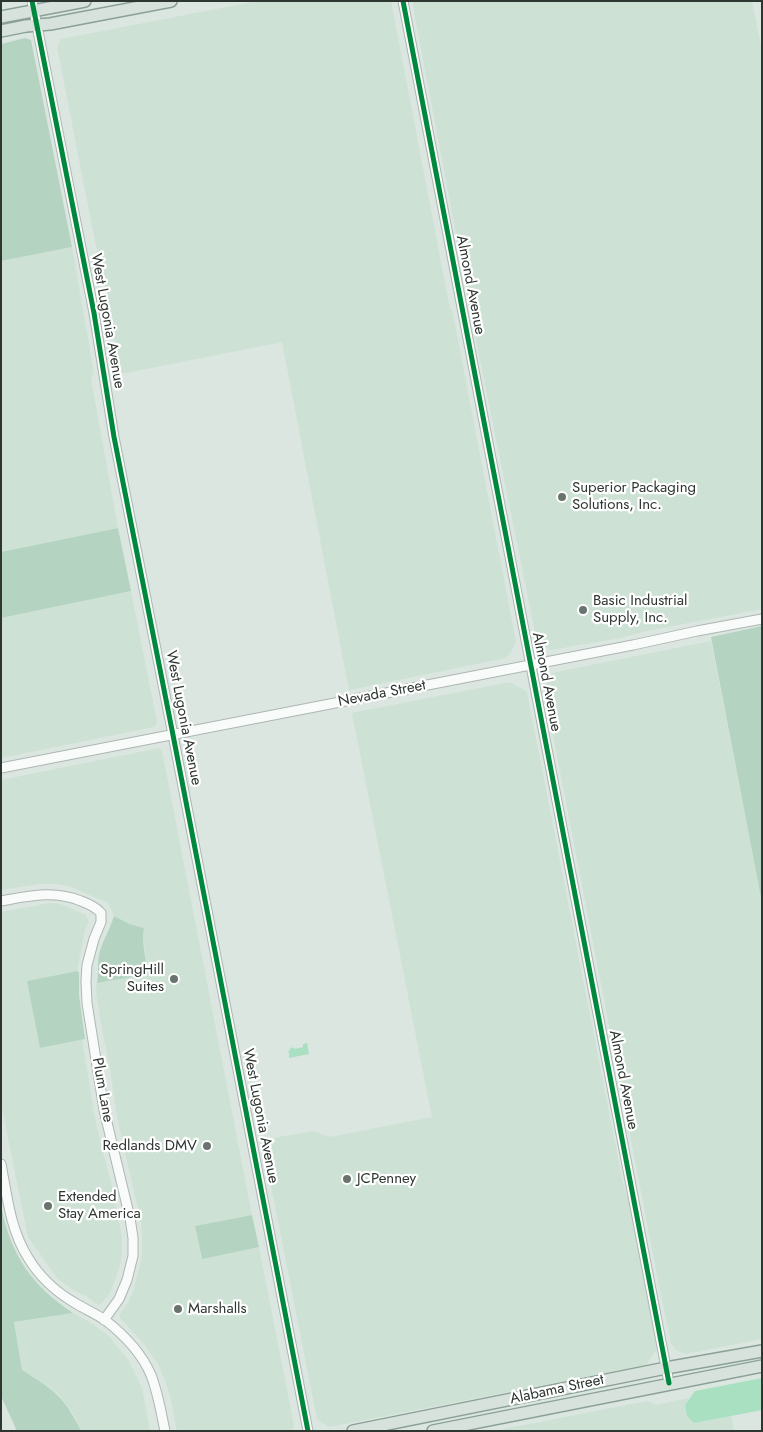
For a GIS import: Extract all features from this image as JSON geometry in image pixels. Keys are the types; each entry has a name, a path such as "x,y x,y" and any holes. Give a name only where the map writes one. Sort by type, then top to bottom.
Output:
{"main road":[{"path":"1,17 33,6 85,1"},
{"path":"1,31 92,17 171,1"},
{"name":"Alabama Street","path":"353,1431 762,1350"},
{"name":"Alabama Street","path":"433,1431 762,1366"}],"street":[{"name":"Almond Avenue","path":"403,1 669,1383"},
{"name":"West Lugonia Avenue","path":"33,6 94,313 114,437 308,1431"},
{"name":"Nevada Street","path":"1,768 762,619"},
{"name":"Plum Lane","path":"1,901 34,895 58,895 71,897 94,906 101,914 101,922 87,965 87,1003 104,1110 128,1208 133,1238 133,1256 127,1280 118,1299 104,1320"},
{"path":"1,1164 11,1218 27,1256 45,1280 73,1302 104,1320 132,1346 144,1361 151,1375 164,1431"}],"shaded area":[{"path":"258,1 391,1 516,642 506,658 349,690 282,342 121,374 57,47 61,39"},
{"path":"412,1 752,1 762,51 762,609 551,650 537,642 480,360"},
{"path":"25,38 31,40 72,247 1,261 1,44"},
{"path":"72,247 94,373 91,379 118,528 1,552 1,261"},
{"path":"118,528 131,591 1,618 1,552"},
{"path":"131,591 157,722 156,725 154,727 1,758 1,618"},
{"path":"762,626 762,903 711,637"},
{"path":"711,641 762,903 762,1339 686,1354 676,1350 671,1343 544,688 551,674 556,672"},
{"path":"510,682 527,692 657,1349 646,1365 329,1427 317,1419 262,1140 314,1131 330,1137 432,1117 352,713"},
{"path":"160,748 252,1215 196,1226 201,1258 259,1247 294,1426 292,1431 177,1431 171,1400 158,1364 143,1343 120,1318 120,1314 128,1303 134,1289 142,1256 141,1222 117,1117 96,991 97,983 149,974 143,945 144,928 114,916 108,903 69,886 39,884 1,890 1,780"},
{"path":"50,903 60,904 86,915 89,922 85,930 77,971 28,981 41,1048 82,1039 95,1119 113,1191 122,1238 120,1266 110,1293 98,1305 58,1279 28,1237 1,1104 1,912"},
{"path":"114,916 144,928 143,945 149,974 97,983 99,955"},
{"path":"79,972 79,995 85,1039 40,1048 27,981"},
{"path":"307,1043 309,1054 289,1058 288,1052 291,1048 303,1047 303,1044"},
{"path":"1,1206 5,1224 17,1254 25,1267 45,1291 73,1313 14,1322 22,1370 57,1395 75,1419 81,1431 17,1431 1,1396"},
{"path":"252,1215 259,1247 202,1259 195,1226"},
{"path":"73,1313 93,1324 111,1338 128,1359 142,1388 150,1431 81,1431 73,1413 59,1395 22,1370 14,1322"},
{"path":"762,1378 762,1410 694,1423 687,1416 685,1405 695,1391"},
{"path":"689,1398 685,1405 694,1423 731,1415 734,1431 494,1431 647,1401 655,1405"}],"cycle path":[{"path":"32,1 94,313 114,437 308,1431"},
{"path":"403,1 669,1383"}],"place":[{"name":"Superior Packaging Solutions, Inc.","path":"562,497"},
{"name":"Basic Industrial Supply, Inc.","path":"583,610"},
{"name":"SpringHill Suites","path":"174,979"},
{"name":"Redlands DMV","path":"207,1146"},
{"name":"JCPenney","path":"347,1179"},
{"name":"Extended Stay America","path":"48,1206"},
{"name":"Marshalls","path":"178,1309"}]}
